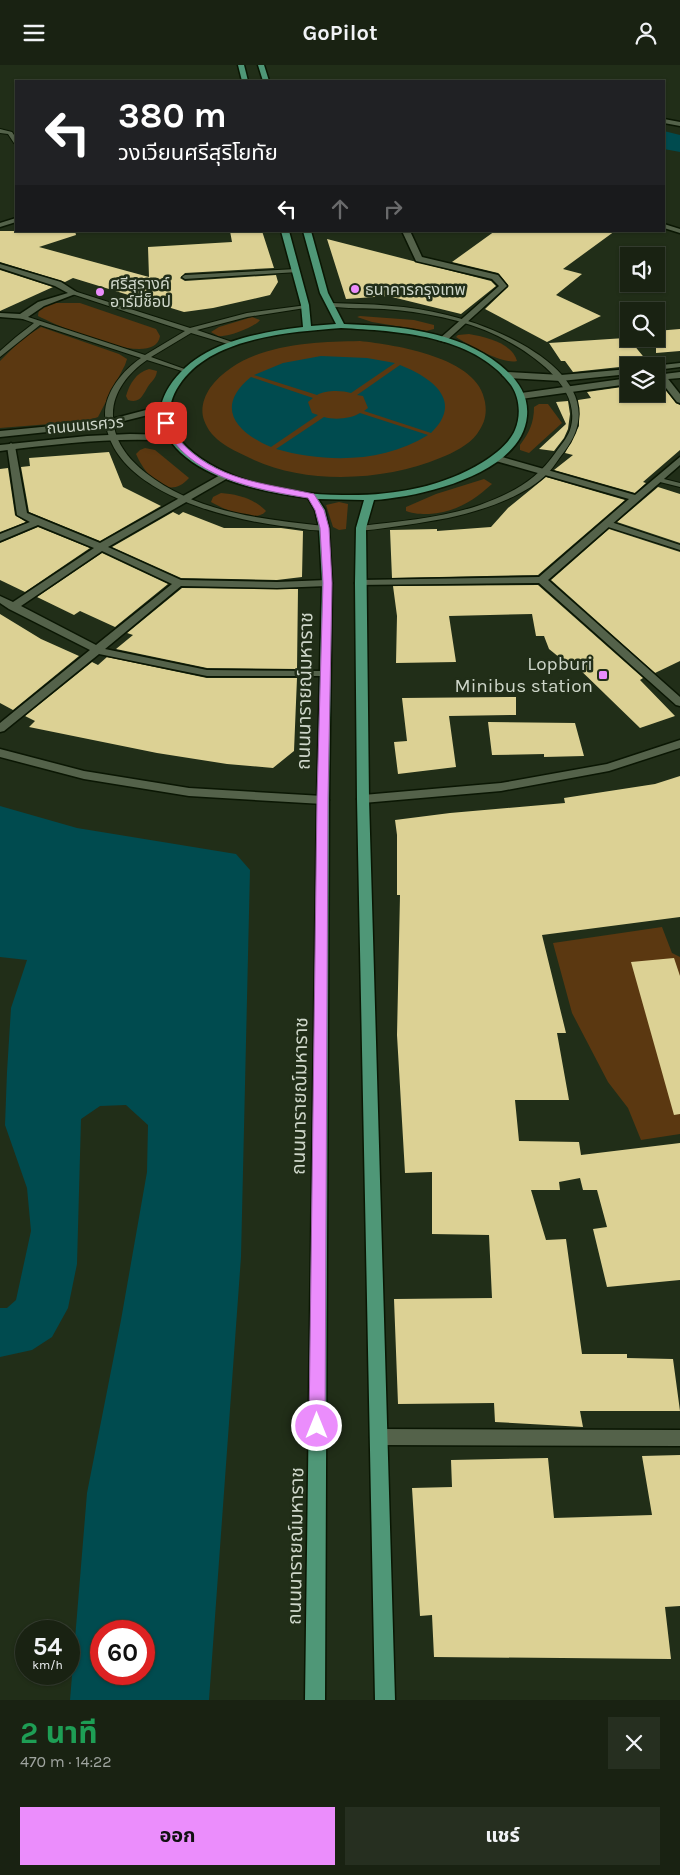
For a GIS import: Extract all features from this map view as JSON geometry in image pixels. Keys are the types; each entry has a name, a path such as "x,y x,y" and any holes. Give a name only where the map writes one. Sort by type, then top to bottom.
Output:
{"main road":[{"path":"241,65 245,80"},
{"path":"261,65 266,80"},
{"path":"285,232 305,306 307,328"},
{"path":"307,232 333,315 341,326"},
{"path":"341,326 394,329 442,340 468,349 489,361 506,375 521,396 524,415 519,433 505,451 495,458 482,467 450,481 412,491 370,497 311,496 261,487 225,476 194,459 174,438 166,423 165,409 171,389 186,371 207,356 233,344 256,337 307,328 341,326"},
{"name":"ถนนนารายณ์มหาราช","path":"311,496 320,510 324,528 327,583 323,799 315,1700"},
{"path":"370,497 361,528 360,583 363,799 385,1700"}],"street":[{"path":"665,121 680,124"},
{"path":"0,225 15,220"},
{"path":"665,226 680,231"},
{"path":"406,232 419,259 495,277 503,286 442,340"},
{"path":"0,266 58,284 74,293"},
{"path":"0,315 22,317 41,304 74,293"},
{"path":"665,367 680,365"},
{"path":"506,375 561,378 620,372"},
{"path":"665,377 680,375"},
{"path":"521,396 620,382"},
{"path":"665,385 680,401"},
{"name":"ถนนนเรศวร","path":"0,434 107,424 165,409"},
{"name":"ถนนนเรศวร","path":"0,448 139,435 174,438"},
{"path":"11,446 22,515 37,522 101,547 179,583 277,585 327,583"},
{"path":"495,458 636,498"},
{"path":"360,583 542,580 680,460"},
{"path":"13,607 101,547 225,476"},
{"path":"0,538 37,522"},
{"path":"542,580 680,703"},
{"path":"0,729 179,583"},
{"path":"0,599 97,651 207,673 325,674"},
{"path":"363,799 500,787 609,767 680,744"},
{"path":"0,753 84,775 189,792 323,799"},
{"path":"378,1437 680,1438"}],"lane":[{"path":"0,131 10,133 15,140"},
{"path":"184,277 296,271"},
{"path":"74,293 233,344"},
{"path":"330,305 407,309 463,321 508,338 531,351 561,378 568,388 576,414 573,435 544,473 518,490 484,505 440,518 361,528"},
{"path":"305,306 254,313 190,331 143,357 127,371 112,394 107,424 116,446 133,468 150,481 184,499 218,512 251,520 324,528"},
{"path":"22,317 186,371"},
{"path":"0,355 18,337 38,323"},
{"path":"0,452 11,446"},
{"path":"659,479 680,485"},
{"path":"608,524 680,548"}],"shaded area":[{"path":"53,303 80,303 156,329 160,336 154,346 141,349 104,343 38,316 39,309"},
{"path":"252,317 260,320 253,326 240,331 222,336 211,332 219,327"},
{"path":"357,317 414,320 434,325 434,329 426,331 372,322"},
{"path":"41,327 119,354 127,359 125,365 98,417 87,421 0,428 0,361 22,339"},
{"path":"469,334 490,339 504,345 510,350 517,361 503,360 495,357 456,337"},
{"path":"360,341 413,350 433,356 452,364 468,374 479,387 485,402 485,418 477,434 470,442 455,451 419,466 395,472 346,477 297,473 273,467 230,448 217,439 207,427 202,412 204,399 210,388 224,373 240,362 279,348"},
{"path":"149,369 157,371 154,379 139,399 136,401 128,400 126,396 129,387 140,373"},
{"path":"539,404 548,404 562,423 529,453 520,450 520,445 530,427 534,407"},
{"path":"145,448 155,450 189,478 181,485 173,487 158,483 145,470 136,454"},
{"path":"484,479 492,484 478,496 456,508 429,514 406,511 406,507 436,494"},
{"path":"221,493 245,498 257,503 266,511 261,515 247,516 211,502 213,497"},
{"path":"339,502 348,504 346,529 339,530 333,527 326,505"},
{"path":"662,927 672,953 680,957 680,1134 641,1140 628,1108 608,1082 572,1013 553,943"}],"water":[{"path":"665,131 680,135 680,152 665,149"},
{"path":"321,356 367,358 395,363 351,393 334,391 317,395 254,375 283,363"},
{"path":"400,365 423,376 440,391 445,411 441,421 431,433 364,411 368,408 363,396 357,395"},
{"path":"251,377 313,398 308,402 312,413 318,415 271,447 259,441 240,426 234,418 232,408 234,398 240,388"},
{"path":"360,413 428,435 392,451 354,458 315,457 276,449 324,417 352,417"},
{"path":"0,806 77,828 236,854 250,870 241,1257 209,1700 70,1700 71,1685 80,1685 80,1620 77,1620 87,1493 121,1320 147,1172 148,1125 126,1105 100,1106 81,1119 77,1264 68,1308 52,1337 32,1350 0,1357 0,1308 7,1308 16,1300 31,1231 27,1188 5,1125 11,1008 27,960 0,957"}],"building":[{"path":"0,231 75,232 76,235 39,247 149,277 148,247 232,242 230,232 262,232 274,268 185,273 180,278 185,281 276,275 278,282 270,295 213,308 184,312 73,278 65,282 0,262"},
{"path":"494,232 614,232 563,269 582,274 556,295 601,316 547,342 485,309 508,287 498,273 452,262"},
{"path":"327,239 491,281 496,286 461,314 388,296 346,299"},
{"path":"0,270 53,287 0,311"},
{"path":"680,329 680,351 656,353 656,347 665,347 665,330"},
{"path":"620,338 620,347 636,347 644,357 620,357 620,367 573,372 565,361 561,361 549,343"},
{"path":"620,387 620,402 665,402 665,389 680,405 680,450 643,482 646,483 635,493 554,470 573,455 565,453 579,426 578,400 591,398 587,392"},
{"path":"568,401 570,414 568,429 564,438 554,451 539,449 566,424 556,402"},
{"path":"109,452 123,487 161,506 100,541 29,512 21,467 30,466 29,458"},
{"path":"8,468 15,515 26,522 0,532 0,469"},
{"path":"546,477 625,500 538,575 392,578 390,530 437,529 437,531 491,527 508,508"},
{"path":"658,487 680,494 680,543 617,522"},
{"path":"173,512 179,515 183,512 224,528 281,528 303,531 302,577 277,580 181,578 112,547"},
{"path":"38,527 90,548 25,592 0,580 0,543"},
{"path":"609,529 680,552 680,661 655,673 551,580"},
{"path":"102,553 168,584 115,627 80,611 74,615 37,597"},
{"path":"538,585 643,678 640,680 675,716 640,728 572,662 565,662 549,649 544,636 536,636 532,614 449,616 456,662 396,663 397,616 393,586"},
{"path":"182,588 298,589 297,669 207,668 116,649 133,635 127,633"},
{"path":"0,614 41,639 79,656 13,710 0,703"},
{"path":"107,657 207,678 297,678 294,751 273,768 227,764 157,753 29,727 35,721 25,716 92,662 98,665"},
{"path":"516,697 516,715 449,716 456,767 398,774 394,742 407,741 402,698"},
{"path":"488,722 575,723 584,756 544,757 544,754 492,755"},
{"path":"680,776 680,917 542,935 566,1033 557,1033 569,1100 515,1100 519,1141 579,1142 581,1155 680,1143 680,1280 607,1287 593,1229 607,1227 597,1190 583,1190 580,1178 559,1182 560,1190 531,1190 546,1240 566,1239 582,1354 627,1354 627,1358 673,1359 680,1411 580,1411 583,1427 495,1422 494,1403 398,1404 394,1299 492,1298 489,1235 432,1234 432,1172 405,1173 397,1035 400,895 397,895 397,835 395,820 565,803 564,798 655,784"},
{"path":"674,958 680,976 680,1114 674,1115 631,962"},
{"path":"680,1455 680,1606 665,1607 671,1659 434,1657 432,1615 420,1616 412,1488 452,1487 451,1460 548,1458 554,1518 652,1515 642,1456"}],"place":[{"name":"ธนาคารกรุงเทพ","path":"355,289"},
{"name":"ศรีสุรางค์ อาร์มี่ช็อป","path":"100,292"},
{"name":"Lopburi Minibus station","path":"603,675"}],"route":[{"path":"166,423 174,438 194,459 225,476 280,492 311,496 320,510 324,528 327,583 317,1426"}]}
